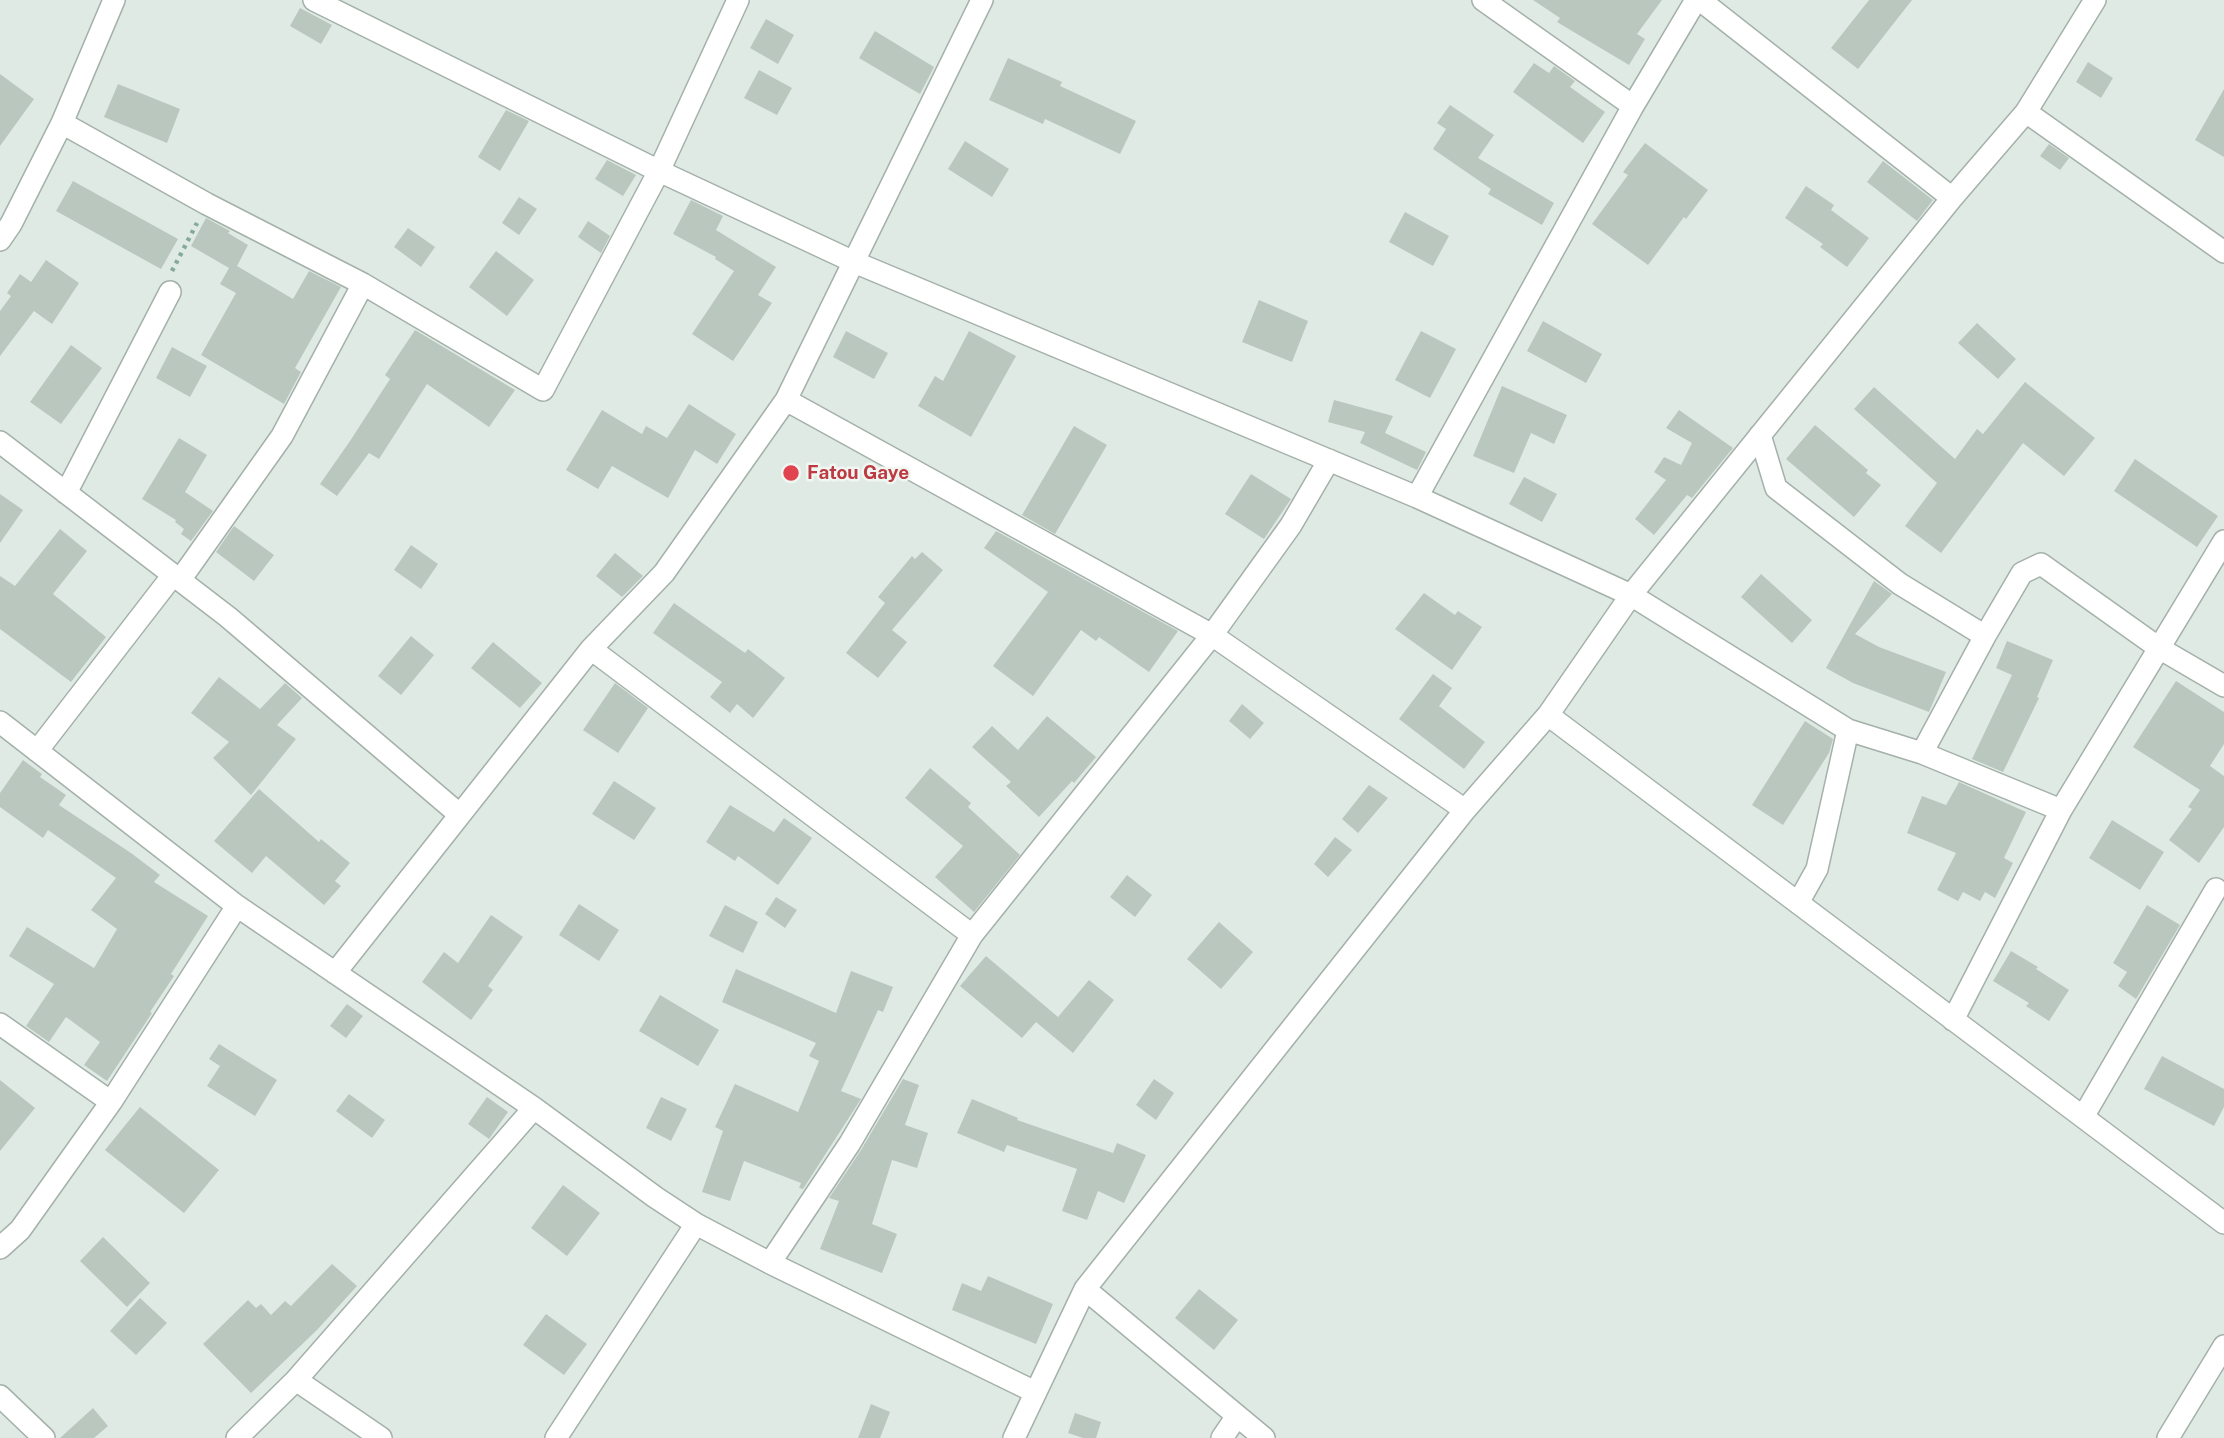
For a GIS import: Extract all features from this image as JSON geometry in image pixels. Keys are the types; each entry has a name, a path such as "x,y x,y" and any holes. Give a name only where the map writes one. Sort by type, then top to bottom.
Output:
{"street":[{"path":"0,240 62,123 114,0"},
{"path":"314,0 659,171 854,261 1417,497 1631,595 1848,730 1922,753 2061,810"},
{"path":"62,123 207,204 363,284 543,390 659,171 738,0"},
{"path":"335,973 591,649 664,573 786,400 982,0"},
{"path":"1483,0 1633,106"},
{"path":"1417,497 1633,106 1698,0 1952,198"},
{"path":"1014,1438 1085,1289 1465,810 1548,715 1631,595 1952,198 2026,112 2095,0"},
{"path":"2026,112 2224,252"},
{"path":"37,751 177,577 282,436 363,284"},
{"path":"66,493 170,292"},
{"path":"786,400 1212,635 1465,810"},
{"path":"1760,435 1776,488 1900,584 1985,636"},
{"path":"0,442 228,617 460,815"},
{"path":"770,1263 850,1143 972,935 1212,635 1291,525 1329,460"},
{"path":"1953,1020 2061,810 2224,541"},
{"path":"1922,753 2022,573 2041,564 2159,648 2224,686"},
{"path":"591,649 972,935"},
{"path":"1548,715 2224,1223"},
{"path":"0,722 237,906 534,1108 696,1224 1035,1392"},
{"path":"1798,904 1817,869 1848,730"},
{"path":"2083,1117 2216,889"},
{"path":"0,1248 20,1230 111,1102 237,906"},
{"path":"0,1024 111,1102"},
{"path":"237,1438 296,1380 534,1108"},
{"path":"556,1438 696,1224"},
{"path":"1085,1289 1264,1438"},
{"path":"2168,1438 2224,1346"},
{"path":"296,1380 381,1438"},
{"path":"0,1396 44,1438"},
{"path":"1222,1438 1237,1416"}],"path":[{"path":"170,292 163,289 207,204"}],"building":[{"path":"1533,0 1662,0 1637,34 1645,39 1629,65 1557,22 1560,18"},
{"path":"1869,0 1912,0 1858,69 1831,48"},
{"path":"300,8 332,25 321,44 290,26"},
{"path":"766,19 794,35 778,64 750,48"},
{"path":"875,31 934,67 920,94 859,58"},
{"path":"1008,58 1062,82 1060,86 1136,121 1120,154 1045,119 1043,124 989,100"},
{"path":"2088,62 2113,78 2101,98 2076,82"},
{"path":"1534,63 1549,73 1554,66 1575,81 1570,87 1605,112 1583,143 1513,92"},
{"path":"759,70 792,88 777,115 744,98"},
{"path":"0,74 34,99 0,146"},
{"path":"118,84 180,109 167,143 104,117"},
{"path":"2224,89 2224,157 2195,140"},
{"path":"1450,105 1494,135 1478,158 1554,203 1542,225 1488,194 1491,189 1433,149 1446,129 1437,123"},
{"path":"506,110 529,121 500,171 478,157"},
{"path":"965,141 1009,169 992,197 948,169"},
{"path":"1645,143 1708,190 1648,265 1592,224 1628,175 1623,172"},
{"path":"2049,144 2069,158 2060,170 2040,156"},
{"path":"607,160 636,175 623,196 595,179"},
{"path":"1883,161 1933,200 1917,221 1867,182"},
{"path":"73,181 178,239 161,269 56,211"},
{"path":"1806,186 1834,205 1831,210 1869,238 1847,267 1820,247 1823,244 1785,218"},
{"path":"519,197 537,209 519,235 502,223"},
{"path":"691,200 723,216 716,230 776,267 758,295 772,303 733,361 692,334 734,271 715,259 716,257 673,234"},
{"path":"1405,212 1449,236 1433,266 1389,242"},
{"path":"206,218 248,245 237,266 293,299 309,271 341,287 295,368 301,372 284,404 201,355 236,293 220,284 229,268 191,246"},
{"path":"588,221 610,236 601,253 578,237"},
{"path":"408,228 435,247 421,267 394,247"},
{"path":"496,251 534,280 507,316 469,287"},
{"path":"46,260 79,283 52,324 34,311 0,356 0,311 11,296 7,293 20,274 31,282"},
{"path":"1259,300 1308,321 1292,362 1242,342"},
{"path":"1543,321 1602,354 1586,383 1527,351"},
{"path":"1977,323 2016,359 1998,379 1958,343"},
{"path":"415,330 515,390 489,427 427,384 379,459 369,453 337,496 320,484 390,379 385,375"},
{"path":"846,331 888,353 874,379 833,357"},
{"path":"969,331 1016,356 971,437 918,406 935,376 943,381"},
{"path":"1421,331 1456,349 1430,398 1395,380"},
{"path":"71,345 102,368 61,424 30,402"},
{"path":"172,347 207,366 190,397 156,378"},
{"path":"2025,382 2095,438 2064,476 2023,443 1941,553 1905,526 1937,483 1854,409 1874,387 1955,459 1977,429 1983,434"},
{"path":"1502,386 1567,415 1554,444 1531,433 1514,473 1473,456"},
{"path":"1334,400 1393,416 1385,433 1426,452 1417,470 1360,443 1365,432 1328,422"},
{"path":"689,404 736,434 717,464 695,450 668,498 612,466 598,489 566,470 602,410 642,434 646,426 667,438"},
{"path":"1679,410 1733,448 1692,498 1687,495 1654,535 1635,519 1666,480 1654,472 1664,457 1681,465 1692,443 1666,428"},
{"path":"1815,425 1868,470 1866,473 1881,485 1854,517 1786,459"},
{"path":"1074,426 1107,445 1055,534 1022,515"},
{"path":"179,438 207,455 185,492 213,511 191,541 181,534 184,529 176,520 142,499"},
{"path":"2135,459 2218,516 2197,547 2114,491"},
{"path":"1251,474 1291,499 1264,539 1225,514"},
{"path":"1524,477 1557,494 1542,522 1509,504"},
{"path":"0,494 23,510 0,543"},
{"path":"234,526 274,555 254,581 216,552"},
{"path":"60,529 87,551 53,594 106,637 71,682 0,629 0,576 15,586"},
{"path":"996,531 1178,631 1149,672 1099,637 1096,641 1081,630 1033,696 993,666 1048,592 984,548"},
{"path":"411,545 438,564 421,589 394,570"},
{"path":"922,552 943,570 892,630 907,642 878,678 846,653 885,603 878,597 912,556 915,559"},
{"path":"615,553 643,576 622,597 596,576"},
{"path":"1761,574 1812,620 1792,643 1741,597"},
{"path":"1874,581 1892,594 1855,634 1879,647 1946,672 1929,712 1853,683 1826,668"},
{"path":"1424,593 1455,615 1458,611 1482,627 1452,670 1395,629"},
{"path":"674,603 745,653 748,649 785,678 753,718 737,704 730,713 710,697 722,682 653,633"},
{"path":"411,636 434,655 401,695 378,676"},
{"path":"2007,641 2053,660 2037,697 2039,698 2003,772 1972,759 2012,675 1996,668"},
{"path":"493,642 542,683 520,708 471,668"},
{"path":"1433,674 1452,688 1439,706 1485,742 1464,769 1399,719"},
{"path":"219,677 260,709 285,683 302,698 277,725 296,739 251,795 213,758 229,742 191,713"},
{"path":"2176,681 2224,712 2224,744 2210,766 2224,776 2224,827 2199,863 2169,840 2192,809 2188,807 2200,790 2133,747"},
{"path":"615,683 648,708 618,753 583,730"},
{"path":"1242,704 1264,723 1250,739 1229,721"},
{"path":"1047,716 1096,757 1039,817 1006,786 1011,782 972,747 992,726 1018,750"},
{"path":"1805,721 1833,739 1829,753 1783,825 1752,805"},
{"path":"23,760 42,774 40,777 66,795 59,805 160,875 154,882 208,916 171,974 174,976 150,1012 152,1013 107,1081 84,1065 100,1042 66,1017 49,1042 26,1026 54,984 9,956 27,927 94,968 117,929 91,910 116,878 48,830 43,838 0,807 0,793"},
{"path":"930,768 971,803 968,807 1020,855 974,912 935,877 963,846 905,798"},
{"path":"614,781 656,808 634,840 592,814"},
{"path":"1959,782 2026,812 2004,858 2013,863 1995,898 1985,892 1980,901 1963,892 1958,901 1937,890 1956,853 1907,833 1922,796 1946,805"},
{"path":"1369,785 1388,798 1358,833 1342,819"},
{"path":"259,789 319,842 321,839 350,863 335,881 341,886 324,905 266,856 252,873 214,841"},
{"path":"730,805 774,832 784,818 812,838 778,885 738,856 735,861 706,842"},
{"path":"2112,820 2164,852 2140,890 2089,858"},
{"path":"1335,837 1352,850 1328,877 1314,864"},
{"path":"1127,875 1152,895 1135,917 1110,897"},
{"path":"776,897 797,910 785,928 765,914"},
{"path":"579,904 619,930 599,961 559,935"},
{"path":"725,905 758,922 743,953 709,936"},
{"path":"2147,905 2180,925 2136,999 2118,986 2127,972 2113,963"},
{"path":"491,915 523,937 488,986 493,990 471,1020 422,982 444,952 458,963"},
{"path":"1219,922 1253,952 1221,989 1187,959"},
{"path":"2011,951 2069,990 2049,1021 2026,1006 2029,1003 1993,981"},
{"path":"986,956 1058,1017 1089,980 1114,1000 1073,1053 1036,1022 1022,1038 960,986"},
{"path":"736,969 836,1013 851,971 893,987 883,1012 878,1010 841,1091 861,1099 803,1189 799,1188 801,1183 744,1161 730,1201 702,1192 723,1131 715,1127 735,1084 798,1112 819,1061 809,1056 816,1043 722,1002"},
{"path":"660,995 719,1030 698,1066 639,1031"},
{"path":"347,1004 363,1016 346,1038 330,1026"},
{"path":"219,1044 277,1080 255,1116 207,1086 220,1066 209,1059"},
{"path":"2162,1056 2224,1089 2224,1107 2214,1126 2144,1089"},
{"path":"903,1079 919,1085 905,1125 928,1133 917,1168 892,1160 872,1224 897,1234 882,1273 820,1249 839,1201 829,1198"},
{"path":"1154,1079 1174,1093 1156,1120 1136,1105"},
{"path":"0,1080 35,1108 0,1151"},
{"path":"349,1094 385,1120 372,1138 336,1111"},
{"path":"487,1097 508,1112 489,1139 468,1124"},
{"path":"661,1097 687,1109 671,1141 646,1128"},
{"path":"972,1099 1018,1118 1017,1120 1113,1153 1117,1143 1146,1155 1124,1203 1098,1191 1087,1220 1062,1211 1077,1169 1007,1145 1004,1152 957,1133"},
{"path":"140,1107 219,1170 184,1213 105,1150"},
{"path":"563,1185 600,1213 567,1256 531,1228"},
{"path":"103,1237 150,1283 127,1307 80,1261"},
{"path":"332,1264 357,1286 317,1330 251,1393 203,1344 248,1300 256,1308 261,1304 271,1315 285,1301 291,1306"},
{"path":"988,1276 1053,1304 1036,1344 952,1310 962,1283 981,1291"},
{"path":"1199,1289 1238,1320 1214,1350 1175,1318"},
{"path":"140,1298 167,1323 136,1355 110,1331"},
{"path":"546,1314 587,1344 564,1375 523,1345"},
{"path":"871,1404 890,1412 880,1438 858,1438"},
{"path":"93,1408 108,1426 94,1438 60,1438"},
{"path":"1075,1413 1101,1422 1096,1438 1083,1438 1068,1433"}],"place":[{"name":"Fatou Gaye","path":"791,473"}]}
